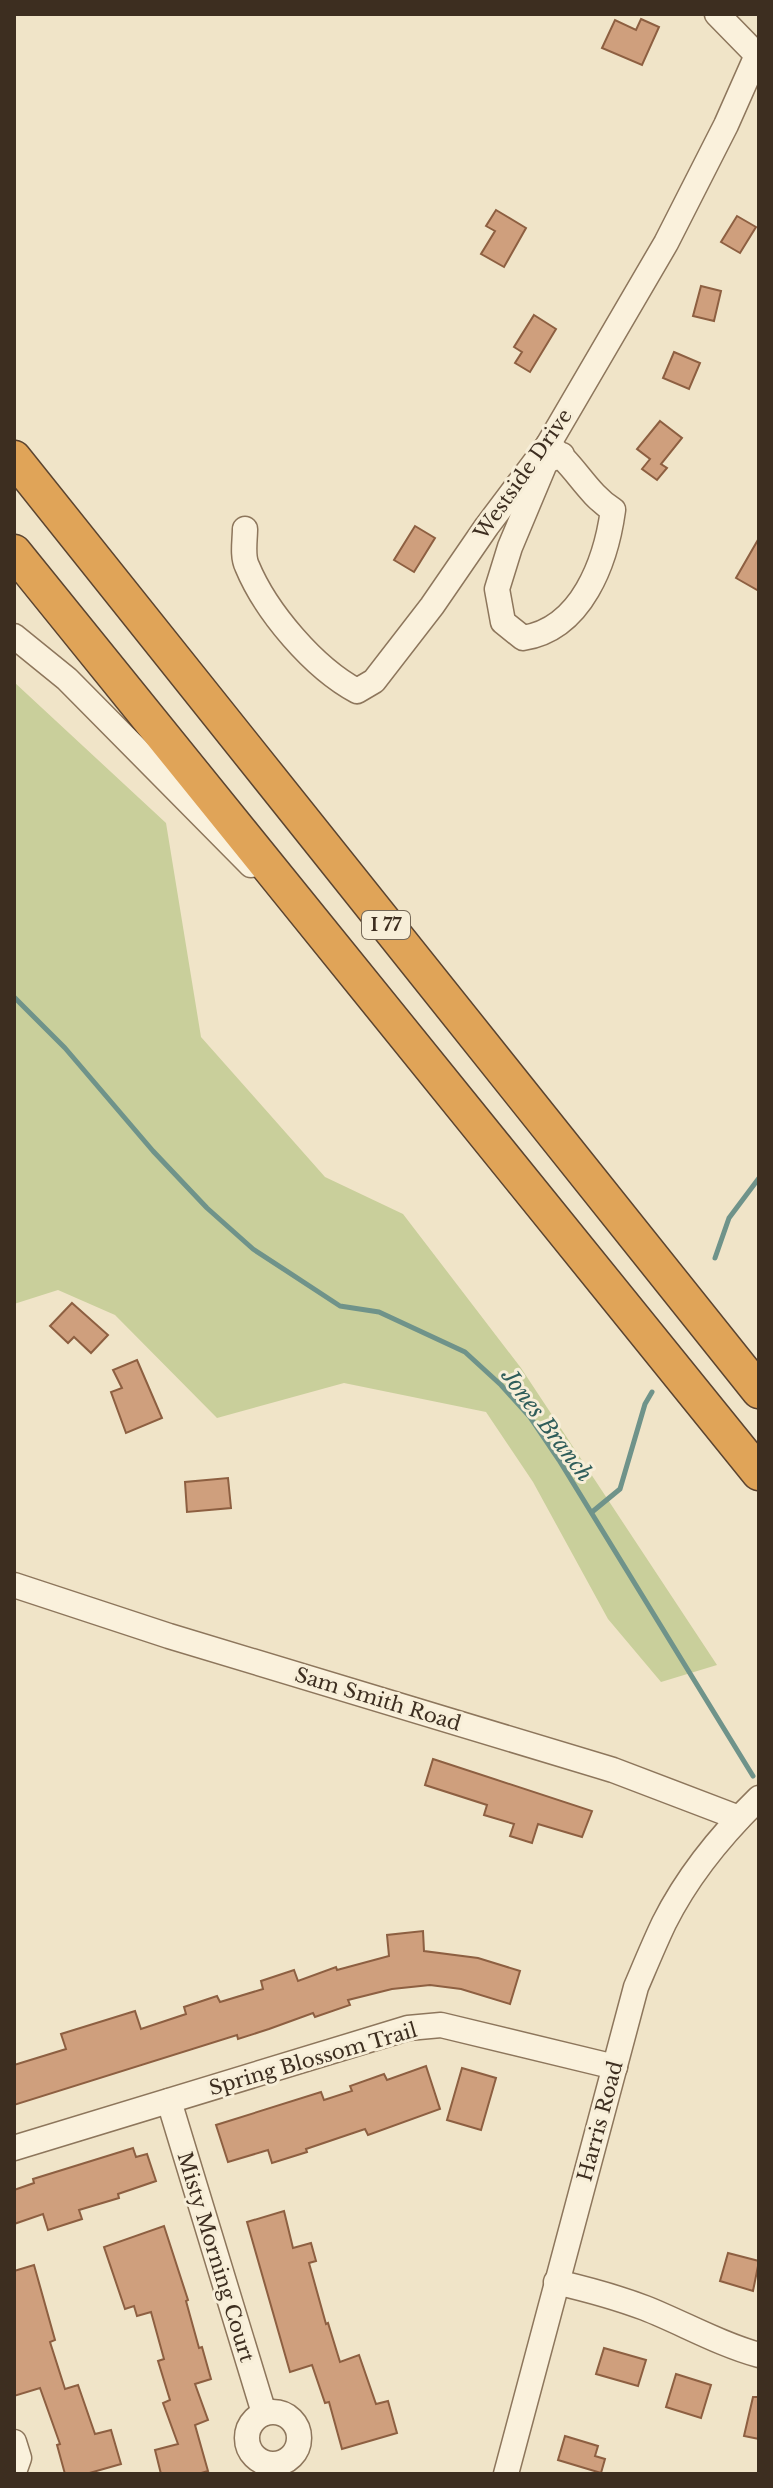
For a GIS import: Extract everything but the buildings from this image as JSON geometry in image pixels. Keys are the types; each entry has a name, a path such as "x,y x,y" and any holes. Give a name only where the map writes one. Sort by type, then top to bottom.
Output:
{"highway":[{"name":"I 77","path":"14,458 759,1391"},
{"name":"I 77","path":"14,552 759,1473"}],"street":[{"path":"717,14 758,56"},
{"name":"Westside Drive","path":"245,529 245,563 269,604 301,645 341,682 357,691 374,681 432,606 487,526 554,453 666,243 758,56"},
{"path":"554,453 601,502 613,510 611,524 603,559 585,595 563,620 535,636 523,638 503,622 497,589 536,481 546,461 554,453"},
{"path":"14,636 67,679 238,854 306,913"},
{"name":"Sam Smith Road","path":"14,1585 169,1636 613,1770 739,1818"},
{"name":"Harris Road","path":"506,2474 636,1987 664,1922 698,1867 759,1798"},
{"name":"Spring Blossom Trail","path":"14,2148 408,2028 441,2025 615,2067"},
{"name":"Misty Morning Court","path":"169,2101 264,2413"},
{"path":"556,2282 595,2291 646,2309 759,2355"},
{"path":"14,2442 19,2458 14,2472"}],"green space":[{"path":"14,682 166,823 201,1037 325,1177 403,1214 521,1368 717,1665 661,1682 608,1619 533,1482 486,1412 344,1383 217,1418 115,1315 58,1290 14,1304"}],"waterway":[{"name":"Jones Branch","path":"14,997 65,1048 153,1151 207,1208 253,1249 340,1306 379,1312 465,1352 501,1385 530,1417 559,1460 753,1776"},
{"path":"715,1258 729,1218 759,1178"},
{"path":"592,1512 620,1489 645,1404 652,1392"}]}
